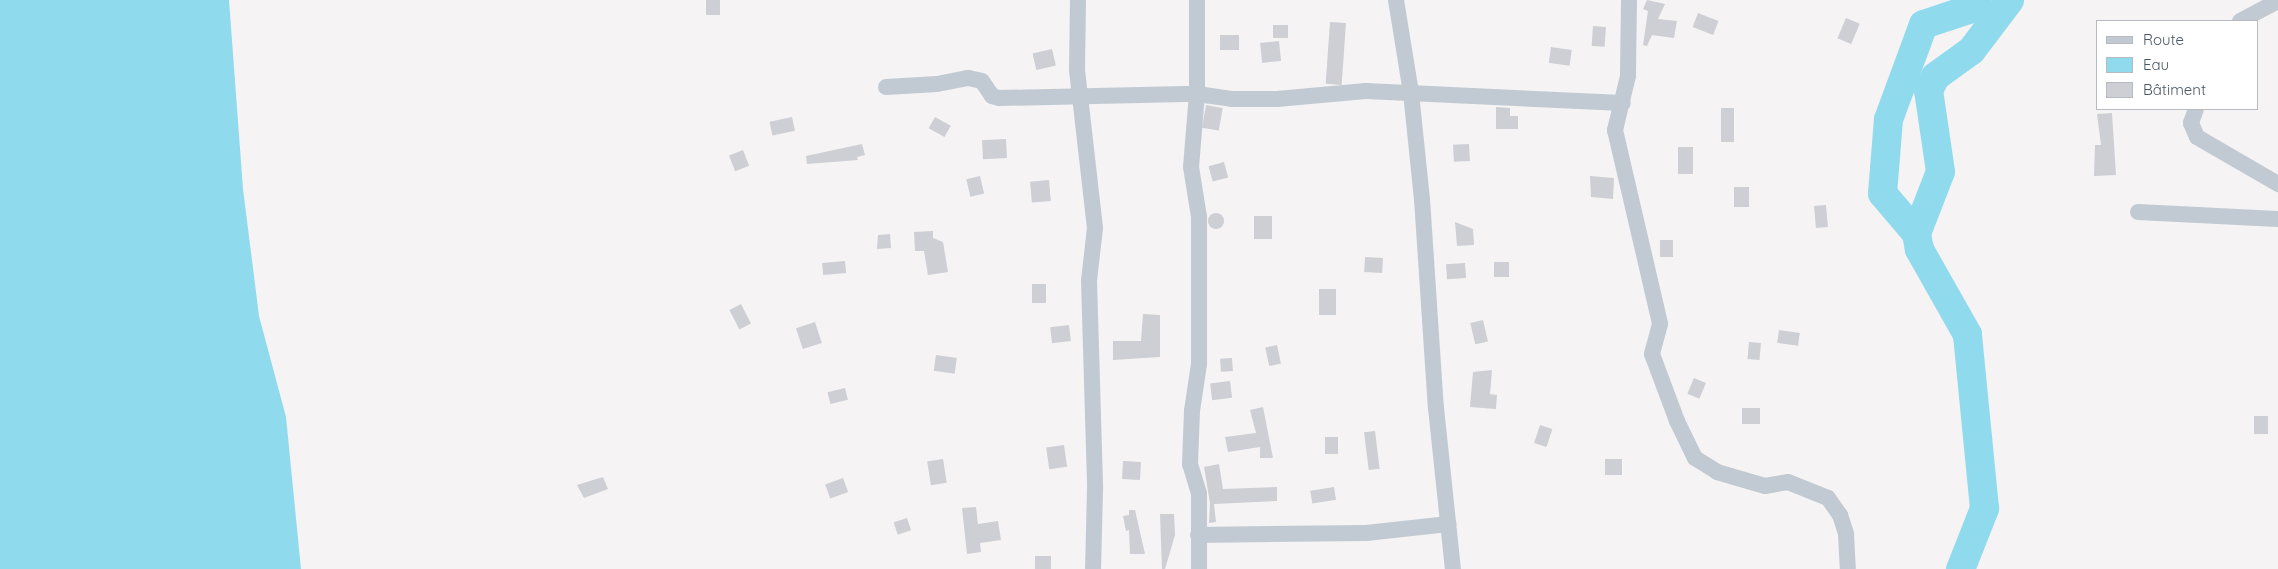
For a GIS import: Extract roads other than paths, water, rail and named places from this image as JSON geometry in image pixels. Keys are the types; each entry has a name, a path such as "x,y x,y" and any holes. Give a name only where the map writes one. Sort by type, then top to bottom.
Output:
{"street":[{"path":"1078,0 1077,70 1082,97 1095,228 1089,281 1094,489 1093,569"},
{"path":"1197,0 1197,94 1191,167 1198,217 1199,364 1192,411 1190,464 1199,494 1199,569"},
{"path":"1396,0 1411,93 1422,199 1436,408 1453,569"},
{"path":"1629,0 1628,76 1615,130 1660,324 1652,354 1686,445 1695,458 1717,472 1765,486 1788,482 1828,498 1840,515 1846,534 1848,569"},
{"path":"2242,20 2278,1"},
{"path":"886,86 937,84 968,78 982,81 992,96 999,98 1197,94 1232,99 1277,99 1366,91 1623,103"},
{"path":"2196,110 2191,123 2197,137 2278,184"},
{"path":"2138,212 2278,219"},
{"path":"1198,535 1366,533 1449,524"}],"water":[{"path":"0,0 229,0 243,189 259,316 286,417 301,569 0,569"}],"waterway":[{"path":"1916,233 1882,193 1888,119 1923,24 1968,9 1976,0"},
{"path":"1960,569 1984,508 1967,334 1919,249 1916,233 1940,171 1928,90 1935,76 1971,50 2009,0"}]}
